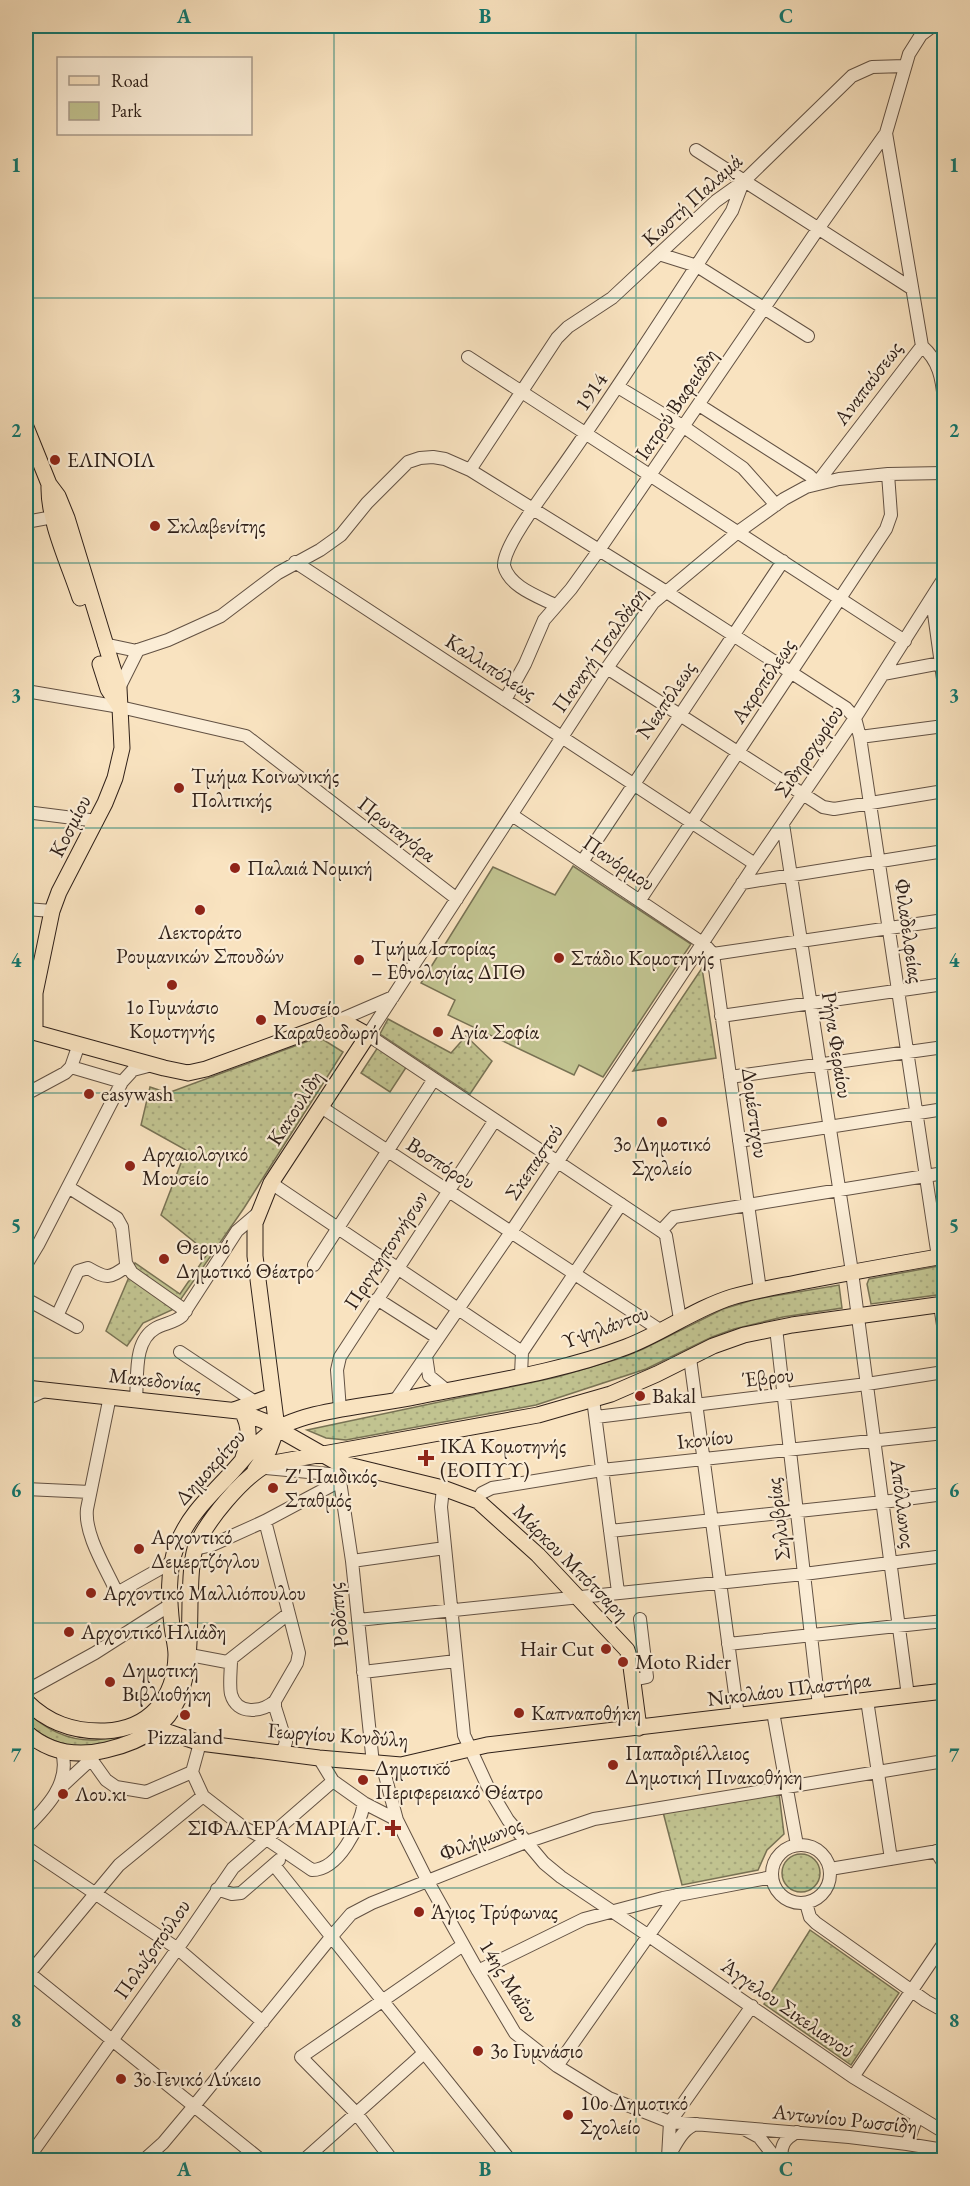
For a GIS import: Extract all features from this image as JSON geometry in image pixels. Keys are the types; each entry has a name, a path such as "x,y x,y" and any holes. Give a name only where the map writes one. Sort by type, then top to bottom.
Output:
{"main road":[{"name":"Κοσμίου","path":"26,427 49,484 58,496 66,519 119,688 122,732 120,757 111,790 59,892 52,911 35,993 30,1030"},
{"name":"Κοσμίου","path":"49,484 48,498 53,517 108,689 120,707"},
{"path":"30,1030 183,1073 197,1072 329,1024 346,1023 368,1035"},
{"name":"Κακουλίδη","path":"277,1428 255,1256 254,1230 258,1213 271,1183 368,1035"},
{"name":"Υψηλάντου","path":"277,1428 304,1418 521,1375 608,1353 629,1346 720,1301 760,1290 941,1257"},
{"path":"320,1454 538,1415 593,1400 645,1380 732,1339 776,1328 943,1305"},
{"name":"Μακεδονίας","path":"26,1388 238,1411 277,1428"},
{"path":"242,1461 249,1437 247,1424 238,1411 272,1395"},
{"path":"256,1471 269,1450 277,1428"},
{"name":"Μάρκου Μπότσαρη","path":"277,1428 320,1454 341,1473 368,1470 443,1488 478,1502 537,1555 627,1650 639,1728"},
{"name":"Δημοκρίτου","path":"152,1724 174,1673 176,1655 170,1605 172,1562 178,1542 191,1518 259,1443 277,1428"},
{"path":"368,1470 369,1457 377,1445"},
{"name":"Δημοκρίτου","path":"26,1733 62,1752 92,1756 133,1743 152,1724 171,1711 181,1693 190,1655 191,1578 195,1549 211,1519 256,1471 276,1461 320,1454"},
{"name":"Νικολάου Πλαστήρα","path":"639,1728 945,1691"},
{"name":"Δημοκρίτου","path":"26,1701 51,1721 81,1730 123,1729 152,1724"},
{"name":"Γεωργίου Κονδύλη","path":"152,1724 200,1743 319,1758 401,1765 469,1749 639,1728"}],"street":[{"name":"Αναπαύσεως","path":"817,483 922,346 886,133 905,66 914,44 933,26"},
{"name":"Κωστή Παλαμά","path":"470,470 556,338 568,327 612,298 716,201 744,181 852,76 877,66 905,66"},
{"name":"Ιατρού Βαφειάδη","path":"505,700 525,664 540,627 555,605 571,589 652,475 818,229 886,133"},
{"path":"696,150 911,288"},
{"name":"1914","path":"555,605 524,590 508,574 504,566 507,552 533,508 618,387 697,266 732,211 744,181"},
{"path":"659,254 697,266 808,336"},
{"path":"922,346 929,352 939,368 945,401"},
{"path":"468,357 905,641"},
{"path":"618,387 743,468 776,505"},
{"path":"699,405 809,475 817,483"},
{"path":"104,644 137,651 221,616 295,562 320,550 341,535 368,502 408,462 433,457 445,459 470,470 533,508 846,708 855,718"},
{"name":"Παναγή Τσαλδάρη","path":"394,996 607,668 652,603 738,532 799,490 817,483 888,474 945,473"},
{"name":"Ακροπόλεως","path":"640,900 841,599 889,522 891,512 888,474"},
{"path":"26,522 53,517"},
{"name":"Νεαπόλεως","path":"582,861 783,561"},
{"name":"Καλλιπόλεως","path":"295,562 755,864"},
{"name":"Σιδηροχωρίου","path":"704,944 755,864 855,718 945,578"},
{"path":"932,599 945,686"},
{"path":"119,688 137,651"},
{"path":"883,675 941,663"},
{"path":"607,668 820,806 829,809 945,791"},
{"name":"Πρωταγόρα","path":"26,691 120,707 237,733 248,738 456,899"},
{"name":"Φιλαδελφείας","path":"855,718 860,737 926,1176 941,1257"},
{"path":"860,737 945,726"},
{"path":"26,812 97,821"},
{"name":"Πανόρμου","path":"512,815 704,944"},
{"name":"Ρήγα Φεραίου","path":"783,824 858,1317"},
{"path":"742,884 945,851"},
{"path":"26,909 52,911"},
{"path":"704,944 712,954 945,920"},
{"name":"Σκεπαστού","path":"395,1401 704,944"},
{"name":"Δομέστιχου","path":"712,954 760,1290"},
{"path":"721,1016 945,984"},
{"path":"329,1024 394,996"},
{"name":"Κακουλίδη","path":"368,1035 394,996"},
{"path":"368,1035 661,1231 666,1236 680,1319"},
{"path":"26,1094 65,1073 71,1067 78,1044"},
{"path":"730,1077 945,1047"},
{"path":"27,1259 68,1187 122,1082 133,1070 152,1065"},
{"path":"71,1067 122,1082"},
{"path":"314,1265 434,1079"},
{"name":"Βοσπόρου","path":"321,1107 660,1330"},
{"path":"739,1141 945,1109"},
{"name":"Πριγκηποννήσων","path":"340,1410 338,1363 377,1299 495,1120"},
{"path":"661,1231 674,1217 945,1173"},
{"path":"271,1183 522,1352"},
{"path":"68,1187 119,1220 123,1227 127,1266 135,1275 186,1311"},
{"path":"521,1375 522,1352 621,1204"},
{"path":"136,1399 140,1350 145,1338 157,1327 177,1320 186,1311 235,1234 258,1213"},
{"path":"57,1316 78,1271 88,1268 104,1277 111,1277 127,1266"},
{"path":"26,1299 76,1327"},
{"path":"377,1299 438,1338"},
{"path":"943,1305 945,1332"},
{"name":"Απόλλωνος","path":"858,1317 908,1696"},
{"name":"Σηλυβρίας","path":"776,1328 819,1706"},
{"path":"180,1352 255,1402"},
{"path":"426,1356 429,1376 446,1390"},
{"path":"690,1358 738,1716"},
{"name":"Έβρου","path":"596,1417 783,1395 945,1372"},
{"path":"26,1399 46,1390"},
{"path":"110,1396 90,1492 86,1517 88,1526 117,1593 172,1562"},
{"path":"593,1400 618,1592"},
{"name":"Ικονίου","path":"478,1502 482,1493 492,1488 603,1470 945,1433"},
{"name":"Δημοκρίτου","path":"256,1471 341,1473"},
{"path":"195,1549 212,1545 265,1521 341,1473"},
{"name":"Ροδόπης","path":"341,1473 363,1672 377,1764 397,1820"},
{"name":"Άγγελου Σικελιανού","path":"443,1488 441,1504 463,1731 469,1749 500,1809 553,1871 752,2006 853,2078 945,2132"},
{"path":"26,1489 90,1492"},
{"path":"610,1531 883,1503 945,1494"},
{"path":"231,1660 231,1694 239,1705 256,1710 264,1709 275,1701 299,1657 265,1521"},
{"path":"351,1561 445,1548"},
{"path":"358,1620 804,1574 945,1556"},
{"path":"26,1691 95,1653 170,1605"},
{"path":"190,1655 227,1662 288,1614"},
{"path":"633,1680 647,1677 640,1619"},
{"path":"728,1644 945,1621"},
{"path":"363,1672 456,1661"},
{"path":"867,1700 891,1859"},
{"path":"275,1701 286,1742 284,1748 278,1753"},
{"path":"773,1712 797,1845"},
{"path":"200,1743 192,1772 203,1796 243,1827 312,1870 321,1868 345,1850 362,1813 364,1803"},
{"path":"60,1788 64,1764 62,1752"},
{"path":"26,1828 60,1788 92,1756 106,1780 116,1787 147,1792 192,1772"},
{"path":"319,1758 333,1781 364,1803 397,1820"},
{"name":"Φιλήμωνος","path":"145,2160 163,2143 355,1911 526,1842 594,1819 945,1761"},
{"name":"Πολυζοπούλου","path":"27,2160 234,1867 333,1781"},
{"path":"203,1796 131,1854 94,1893 27,1975 113,2040 261,2160"},
{"name":"14ης Μαΐου","path":"397,1820 463,1944 515,2033 556,2066 609,2098 670,2122 742,2128"},
{"path":"797,1845 808,1845 819,1850 826,1858 830,1869 829,1884 825,1891 820,1897 806,1903 796,1903 782,1896 775,1888 772,1877 773,1865 779,1854 790,1846 797,1845"},
{"path":"26,1847 178,1949 263,2022"},
{"path":"830,1869 940,1850 945,1864"},
{"path":"217,1889 232,1894 241,1893 287,1853"},
{"path":"274,1865 510,2160"},
{"path":"478,1971 578,1921 612,1910 772,1877"},
{"path":"556,2066 677,1895"},
{"path":"806,1903 810,1917 816,1923 945,2012"},
{"path":"853,2078 945,1943"},
{"path":"392,2160 356,2113 301,2058 463,1944"},
{"path":"667,2159 670,2122 752,2006"},
{"path":"304,2160 424,2053"},
{"path":"907,2144 917,2117"},
{"path":"667,2159 687,2129 697,2124"},
{"path":"742,2128 759,2137 777,2160"},
{"name":"Αντωνίου Ρωσσίδη","path":"742,2128 797,2132 945,2150"},
{"path":"782,2160 782,2146 785,2140 797,2132"}],"green space":[{"name":"Στάδιο Κομοτηνής","path":"573,866 691,944 603,1077 579,1065 574,1075 448,1015 455,1000 421,983 493,867 555,895"},
{"path":"702,968 716,1058 633,1071"},
{"path":"388,1019 451,1053 466,1036 492,1061 470,1094 380,1034"},
{"path":"319,1037 343,1052 244,1208 174,1309 143,1323 127,1346 106,1331 135,1263 180,1294 208,1253 161,1215 186,1150 141,1125 150,1087 168,1093"},
{"path":"378,1047 407,1066 390,1092 361,1073"},
{"path":"944,1265 944,1294 871,1304 867,1284 869,1279"},
{"path":"839,1285 842,1308 783,1317 734,1329 712,1337 646,1369 536,1405 346,1440 326,1438 307,1430 557,1377 643,1349 723,1309 756,1299"},
{"path":"26,1711 49,1728 67,1736 85,1740 123,1738 96,1746 68,1745 49,1738 33,1728 26,1722"},
{"path":"779,1793 784,1834 767,1850 758,1870 682,1885 663,1812"},
{"path":"801,1854 814,1860 820,1873 814,1886 801,1892 788,1886 782,1873 788,1860"},
{"path":"810,1930 899,1993 851,2065 764,2004"}],"place":[{"name":"ΕΛΙΝΟΙΛ","path":"55,460"},
{"name":"Σκλαβενίτης","path":"155,526"},
{"name":"Τμήμα Κοινωνικής Πολιτικής","path":"179,788"},
{"name":"Παλαιά Νομική","path":"235,868"},
{"name":"Λεκτοράτο Ρουμανικών Σπουδών","path":"200,910"},
{"name":"Στάδιο Κομοτηνής","path":"559,958"},
{"name":"Τμήμα Ιστορίας – Εθνολογίας ΔΠΘ","path":"359,960"},
{"name":"1ο Γυμνάσιο Κομοτηνής","path":"172,985"},
{"name":"Μουσείο Καραθεοδωρή","path":"261,1020"},
{"name":"Αγία Σοφία","path":"438,1032"},
{"name":"easywash","path":"89,1094"},
{"name":"3ο Δημοτικό Σχολείο","path":"662,1122"},
{"name":"Αρχαιολογικό Μουσείο","path":"130,1166"},
{"name":"Θερινό Δημοτικό Θέατρο","path":"164,1259"},
{"name":"Bakal","path":"640,1396"},
{"name":"ΙΚΑ Κομοτηνής (ΕΟΠΥΥ)","path":"426,1458"},
{"name":"Ζ' Παιδικός Σταθμός","path":"273,1488"},
{"name":"Αρχοντικό Δεμερτζόγλου","path":"139,1549"},
{"name":"Αρχοντικό Μαλλιόπουλου","path":"91,1593"},
{"name":"Αρχοντικό Ηλιάδη","path":"69,1632"},
{"name":"Hair Cut","path":"606,1649"},
{"name":"Moto Rider","path":"623,1662"},
{"name":"Δημοτική Βιβλιοθήκη","path":"110,1682"},
{"name":"Καπναποθήκη","path":"519,1713"},
{"name":"Pizzaland","path":"185,1715"},
{"name":"Παπαδριέλλειος Δημοτική Πινακοθήκη","path":"613,1765"},
{"name":"Δημοτικό Περιφερειακό Θέατρο","path":"363,1780"},
{"name":"Λου.κι","path":"63,1794"},
{"name":"ΣΙΦΑΛΕΡΑ ΜΑΡΙΑ Γ.","path":"393,1828"},
{"name":"Άγιος Τρύφωνας","path":"419,1912"},
{"name":"3ο Γυμνάσιο","path":"478,2051"},
{"name":"3ο Γενικό Λύκειο","path":"121,2079"},
{"name":"10ο Δημοτικό Σχολείο","path":"568,2115"}]}
